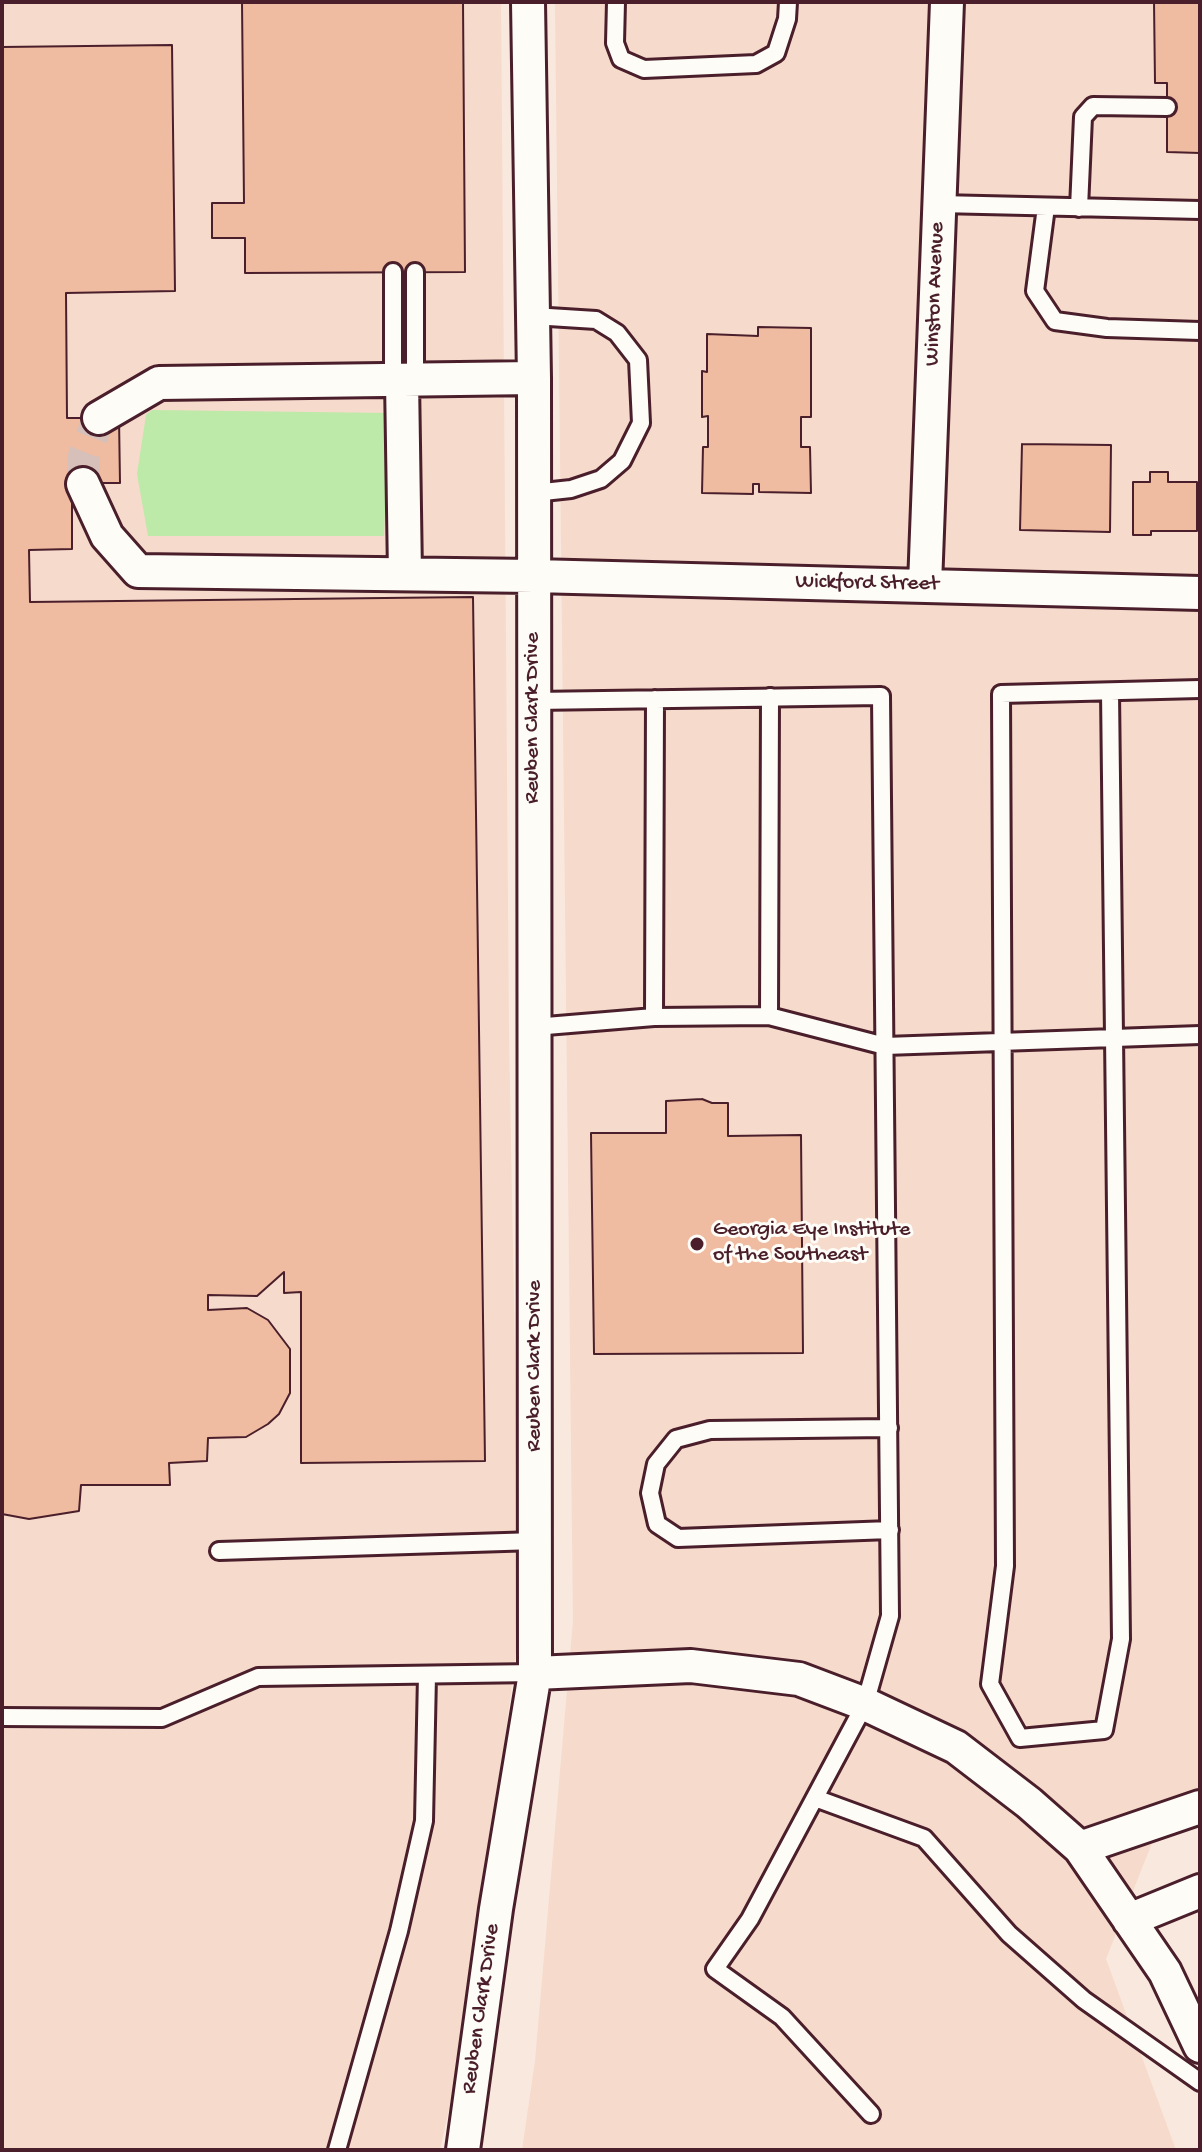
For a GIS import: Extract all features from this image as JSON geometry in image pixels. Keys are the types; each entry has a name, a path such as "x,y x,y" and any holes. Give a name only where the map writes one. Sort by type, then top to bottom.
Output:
{"street":[{"name":"Reuben Clark Drive","path":"463,2150 496,1909 535,1673 534,378 528,2"},
{"name":"Winston Avenue","path":"925,585 947,2"},
{"path":"99,418 159,383 534,378"},
{"path":"403,380 405,574"},
{"path":"83,484 107,536 138,571 534,576"},
{"name":"Wickford Street","path":"534,576 1200,593"},
{"path":"535,1673 691,1666 799,1679 865,1704 956,1747 1029,1803 1080,1848 1165,1972 1200,2046"},
{"path":"1080,1848 1200,1807"},
{"path":"1129,1920 1200,1891"}],"lane":[{"path":"616,2 615,43 621,59 644,69 756,64 776,53 787,19 788,2"},
{"path":"1079,208 1083,117 1093,106 1167,107"},
{"path":"939,204 1200,210"},
{"path":"1046,207 1035,291 1055,321 1107,328 1200,331"},
{"path":"393,272 403,380"},
{"path":"403,380 415,272"},
{"path":"533,316 596,320 617,333 638,360 641,423 622,461 601,479 571,489 534,493"},
{"path":"1110,692 1121,1639 1104,1730 1020,1738 990,1684 1005,1566 1001,694 1200,689"},
{"path":"534,701 881,696 890,1616 865,1704 750,1919 715,1969 782,2017 871,2114"},
{"path":"769,1016 770,697"},
{"path":"654,1017 655,699"},
{"path":"534,1027 654,1017 769,1016 885,1046 1200,1035"},
{"path":"889,1428 710,1430 687,1436 676,1439 656,1464 650,1493 657,1524 678,1538 890,1530"},
{"path":"219,1551 536,1541"},
{"path":"2,1717 162,1718 258,1677 535,1673"},
{"path":"337,2150 399,1931 424,1821 427,1675"},
{"path":"815,1798 924,1838 1009,1934 1084,2000 1200,2082"}],"shaded area":[{"path":"2,2 501,2 509,1035 520,1623 467,2027 440,2150 2,2150"},
{"path":"555,2 1200,2 1200,1790 1167,1805 1106,1959 1176,2150 522,2150 535,2061 573,1621"}],"green space":[{"path":"152,410 389,413 384,536 148,536 137,474 146,415"}],"building":[{"path":"242,2 463,2 465,272 245,273 245,238 212,238 212,203 244,203"},
{"path":"1154,2 1200,2 1200,153 1167,152 1167,83 1155,83"},
{"path":"172,45 175,291 66,293 67,418 119,418 120,483 72,483 72,549 29,550 30,602 473,597 485,1461 301,1463 301,1292 284,1293 284,1272 257,1296 208,1295 208,1310 247,1308 268,1320 290,1349 290,1393 279,1414 246,1437 208,1438 207,1461 169,1463 170,1485 81,1485 79,1511 29,1519 2,1514 2,47"},
{"path":"758,327 811,328 811,417 801,417 801,447 810,447 811,493 759,492 759,484 753,484 753,494 702,493 703,447 708,447 708,416 702,417 702,371 707,372 707,334 758,336"},
{"path":"1022,444 1111,445 1110,532 1020,530"},
{"path":"1150,472 1168,472 1168,482 1197,482 1197,531 1151,531 1151,535 1133,535 1133,482 1150,482"},
{"name":"Georgia Eye Institute of the Southeast","path":"702,1099 712,1103 728,1103 728,1136 801,1135 803,1353 594,1354 591,1133 666,1133 666,1101"}],"tunnel":[{"path":"83,484 84,456 99,418"}],"place":[{"name":"Georgia Eye Institute of the Southeast","path":"697,1244"}]}
